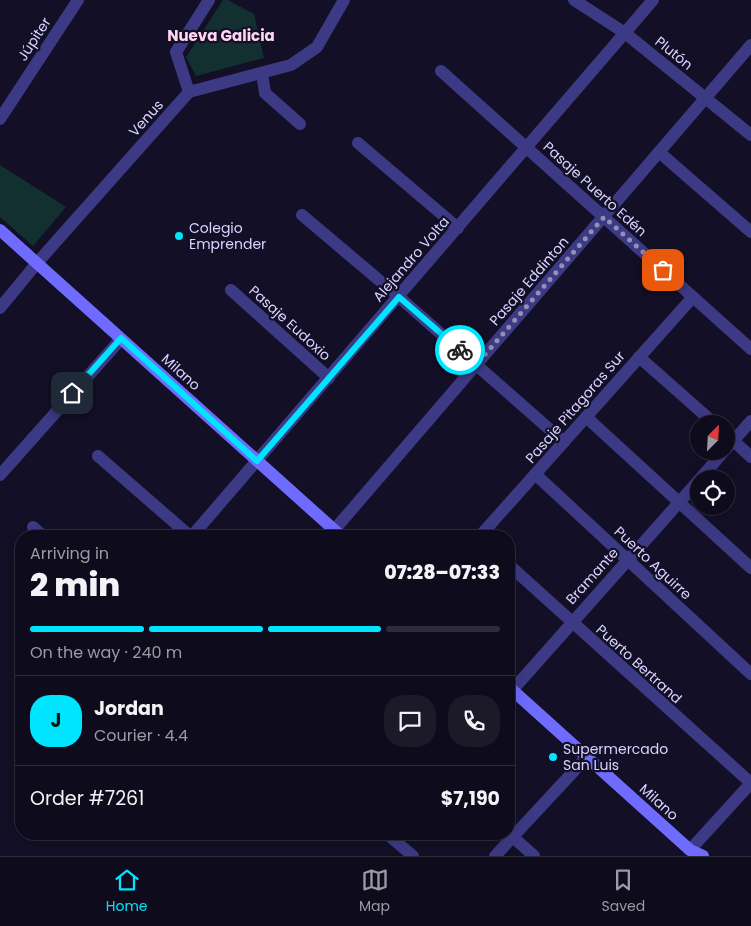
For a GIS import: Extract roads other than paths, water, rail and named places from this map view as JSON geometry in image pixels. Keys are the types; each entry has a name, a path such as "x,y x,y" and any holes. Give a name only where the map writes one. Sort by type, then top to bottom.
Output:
{"street":[{"name":"Júpiter","path":"0,119 78,0"},
{"path":"208,0 176,52 190,92 291,65 317,47 344,0"},
{"name":"Plutón","path":"574,0 625,33 751,135"},
{"name":"Alejandro Volta","path":"196,530 653,0"},
{"name":"Pasaje Eddinton","path":"338,530 476,365 751,44"},
{"name":"Pasaje Puerto Edén","path":"441,71 751,349"},
{"path":"262,73 265,93 300,124"},
{"name":"Venus","path":"0,308 37,263 190,92"},
{"path":"358,142 458,228"},
{"path":"660,152 751,232"},
{"path":"302,215 399,297 564,442"},
{"name":"Milano","path":"0,230 257,461 331,530"},
{"name":"Pasaje Eudoxio","path":"231,290 329,378"},
{"name":"Pasaje Pitagoras Sur","path":"485,530 693,296"},
{"path":"0,474 121,338"},
{"path":"639,357 705,415"},
{"path":"586,416 751,568"},
{"name":"Bramante","path":"735,437 751,421"},
{"path":"735,448 751,457"},
{"path":"98,456 184,530"},
{"name":"Bramante","path":"706,470 715,460"},
{"name":"Puerto Aguirre","path":"536,474 751,674"},
{"name":"Bramante","path":"515,685 690,489"},
{"name":"Puerto Bertrand","path":"515,571 751,783"},
{"name":"Milano","path":"515,694 696,854"},
{"path":"515,835 587,757"},
{"path":"696,854 751,783"},
{"path":"515,839 534,856"},
{"path":"394,840 413,856"},
{"path":"495,856 510,840"}],"place":[{"name":"Colegio Emprender","path":"179,236"},
{"name":"Supermercado San Luis","path":"553,757"}],"district":[{"name":"Nueva Galicia","path":"221,36"}]}
